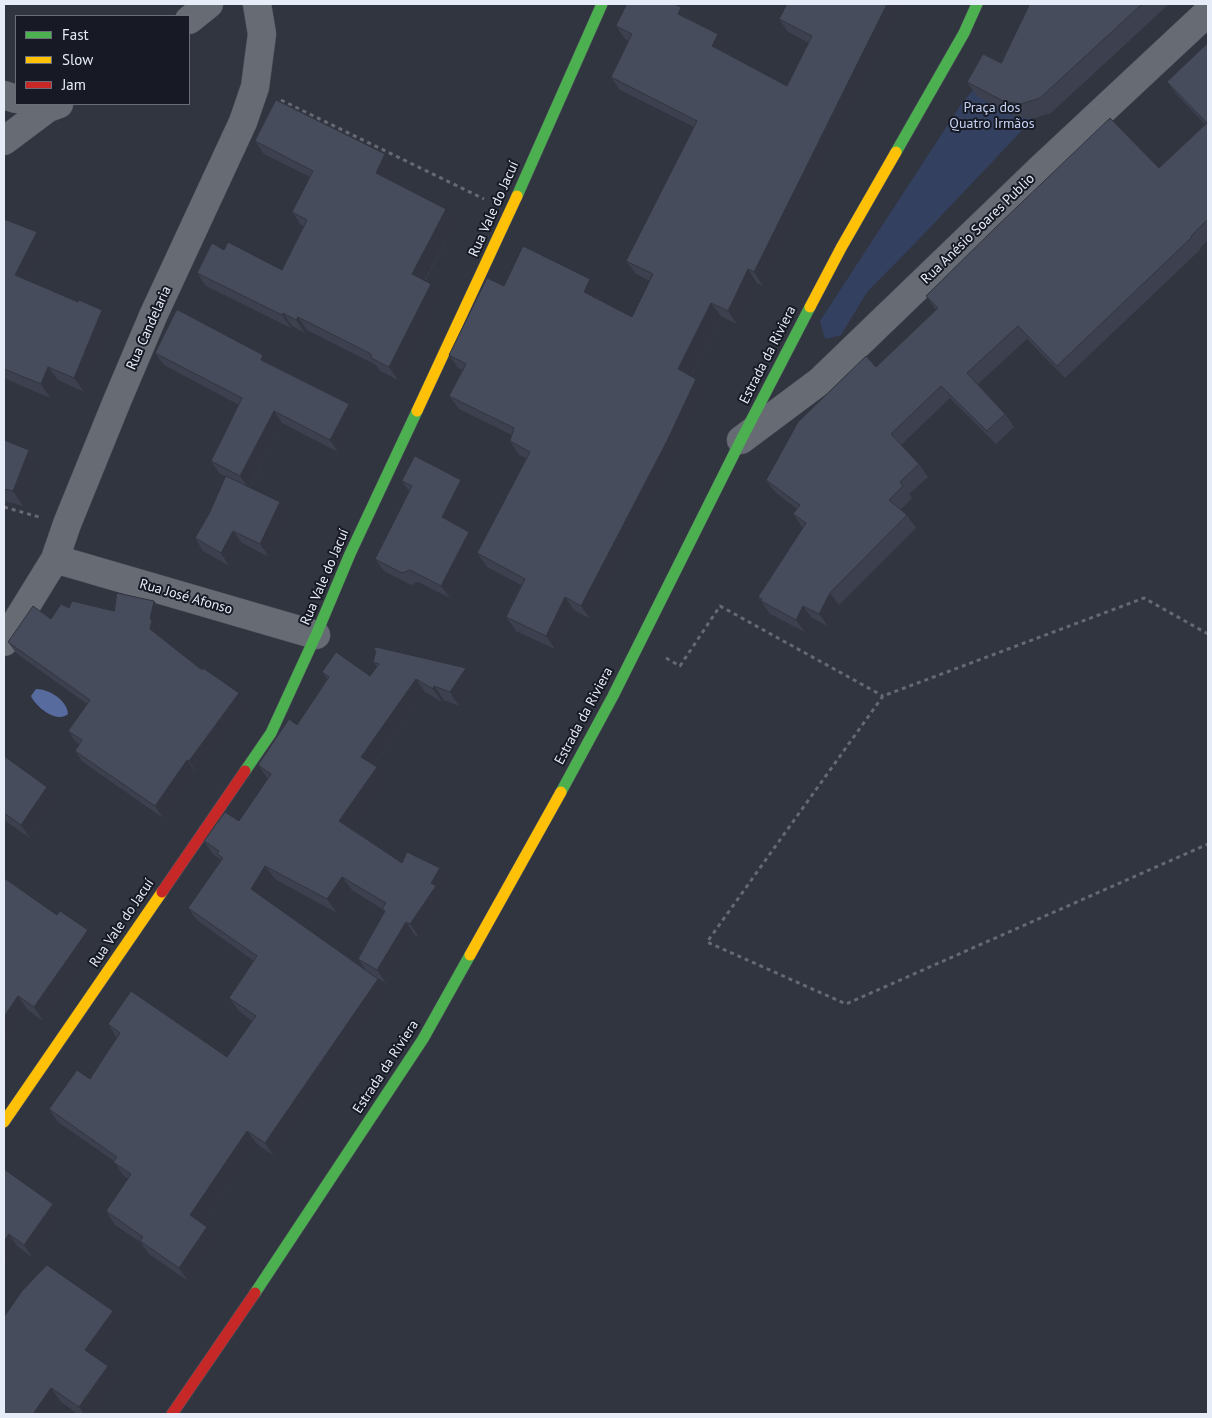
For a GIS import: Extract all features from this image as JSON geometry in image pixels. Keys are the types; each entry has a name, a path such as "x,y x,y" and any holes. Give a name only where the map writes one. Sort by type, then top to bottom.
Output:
{"street":[{"path":"190,19 209,4"},
{"name":"Rua Candelaria","path":"4,642 55,559 67,524 117,400 153,316 243,122 255,87 262,34 257,4"},
{"name":"Rua Vale do Jacuí","path":"4,1122 270,733 316,635 350,554 510,211 602,4"},
{"name":"Estrada da Riviera","path":"172,1414 284,1250 423,1039 506,893 613,696 841,248 964,33 977,4"},
{"name":"Rua Anésio Soares Publio","path":"742,440 820,381 1033,176 1208,12"},
{"path":"4,141 47,105"},
{"name":"Rua José Afonso","path":"55,559 316,635"}],"path":[{"path":"255,87 510,211"},
{"path":"4,507 67,524"},
{"path":"1208,634 1144,598 883,696 707,942 846,1004 1208,844"},
{"path":"680,666 720,606 883,696"}],"green space":[{"name":"Praça dos Quatro Irmãos","path":"985,76 1047,104 867,292 841,335 825,339 820,321 962,103"}],"shaded area":[{"path":"36,689 52,693 56,696 64,704 68,714 58,717 47,713 37,705 31,696"}],"building":[{"path":"627,4 674,4 681,7 678,14 718,34 712,46 787,86 812,36 779,19 787,4 887,4 754,272 748,269 728,311 711,303 678,369 696,379 667,441 581,606 565,597 546,636 506,617 525,579 477,553 530,452 510,441 514,428 449,396 466,364 449,355 487,278 504,286 523,246 590,279 584,292 632,317 653,274 626,261 697,121 611,77 632,34 616,26"},
{"path":"1030,4 1142,4 1040,98 1021,104 1003,101 967,82 983,54 1001,63"},
{"path":"1208,43 1208,219 1192,237 1057,366 1018,326 967,373 1005,414 987,431 941,386 891,434 919,464 900,482 903,486 889,500 907,515 830,593 819,614 803,606 796,620 761,601 762,599 758,597 806,523 793,514 800,505 766,480 798,422 866,356 876,367 938,308 926,296 1110,118 1159,168 1207,123 1167,82"},
{"path":"276,100 385,154 376,173 446,209 412,274 431,284 389,367 371,358 371,354 298,317 296,320 283,313 282,315 197,273 212,243 224,250 228,242 282,270 307,220 292,212 313,171 255,141"},
{"path":"4,219 37,232 15,275 78,302 79,300 102,310 74,378 48,367 41,384 4,369"},
{"path":"178,310 263,355 261,360 349,404 330,440 274,411 240,476 211,461 242,398 155,353"},
{"path":"4,440 29,450 13,491 4,489"},
{"path":"415,456 461,480 442,517 469,532 441,586 410,570 402,573 375,559 412,486 402,481"},
{"path":"226,476 280,502 260,544 233,531 221,553 195,538 209,514"},
{"path":"117,593 154,601 150,629 202,670 203,668 239,693 189,761 187,760 155,806 75,751 82,740 68,731 90,700 8,642 33,606 51,619 61,604 69,608 72,601 114,611"},
{"path":"376,647 466,668 450,692 434,686 433,689 416,679 361,757 377,767 339,821 402,863 407,852 440,868 431,883 436,886 410,924 406,922 377,970 358,959 385,911 382,909 386,903 342,877 327,899 265,866 251,889 378,979 265,1143 247,1131 190,1215 207,1227 179,1268 140,1241 143,1237 106,1211 131,1174 113,1162 117,1157 49,1109 77,1070 90,1079 120,1033 108,1024 131,991 227,1057 256,1016 229,998 257,956 188,908 223,858 217,854 219,851 204,841 225,812 239,821 271,774 258,765 289,719 297,725 329,677 322,672 336,652 370,676 379,664 373,662"},
{"path":"4,756 47,787 21,825 4,813"},
{"path":"4,878 57,915 60,911 88,930 34,1007 18,996 4,1017"},
{"path":"4,1169 53,1204 24,1245 9,1234 4,1241"},
{"path":"47,1265 113,1311 85,1350 108,1366 79,1407 51,1388 33,1414 4,1414 4,1317 22,1291"}],"traffic: fast":[{"path":"517,196 602,4"},
{"path":"896,152 964,33 977,4"},
{"path":"561,792 613,696 810,307"},
{"path":"245,771 271,733 316,635 350,554 417,411"},
{"path":"255,1293 423,1039 470,955"}],"traffic: slow":[{"path":"810,307 841,248 896,152"},
{"path":"417,411 517,196"},
{"path":"470,955 561,792"},
{"path":"4,1122 162,892"}],"traffic: jam":[{"path":"162,892 245,771"},
{"path":"172,1414 255,1293"}]}
